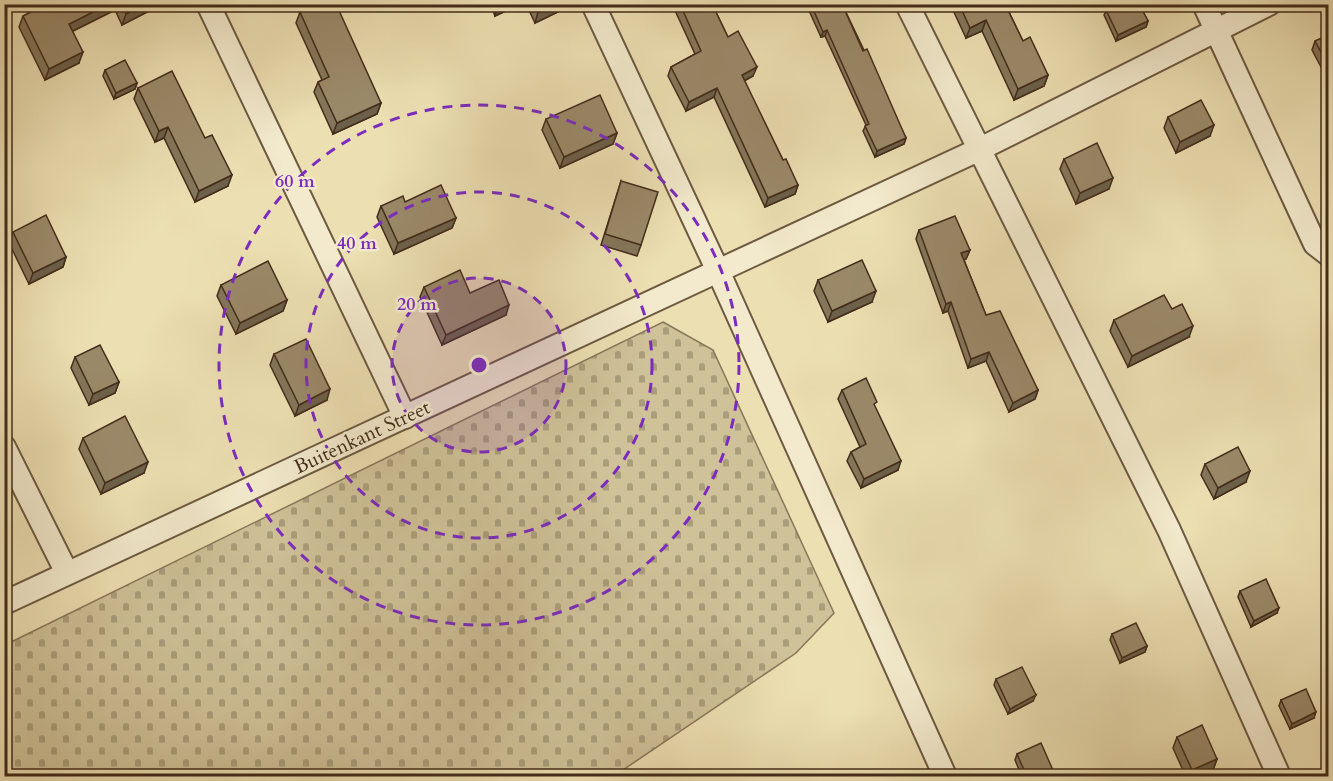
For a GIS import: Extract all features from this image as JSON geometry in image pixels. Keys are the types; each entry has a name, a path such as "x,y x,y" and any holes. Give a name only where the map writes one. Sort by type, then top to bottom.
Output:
{"street":[{"path":"208,4 405,417"},
{"path":"593,4 718,271 945,777"},
{"path":"907,4 1169,530 1279,777"},
{"path":"1204,4 1315,244 1329,254"},
{"name":"Buitenkant Street","path":"4,603 978,150 1269,4"},
{"path":"4,447 67,573"}],"green space":[{"path":"663,322 713,350 834,613 796,653 614,776 5,776 5,645"}],"building":[{"path":"47,4 109,4 69,24 83,52 49,69 23,16"},
{"path":"122,4 145,4 126,14"},
{"path":"316,4 336,4 381,103 337,123 318,82 329,77 300,12"},
{"path":"535,4 556,4 538,12"},
{"path":"680,4 712,4 728,37 738,31 757,67 742,75 783,160 786,159 798,185 768,198 717,88 689,102 671,67 701,51"},
{"path":"811,4 842,4 863,51 867,49 906,138 877,151 865,126 869,124 827,30 823,32"},
{"path":"959,4 1005,4 1023,41 1030,37 1048,75 1018,89 986,20 970,28"},
{"path":"1108,4 1139,4 1148,21 1118,35 1106,10 1109,8"},
{"path":"1329,35 1329,67 1315,41"},
{"path":"125,60 137,83 116,93 105,70"},
{"path":"172,71 205,138 212,135 232,175 199,191 168,127 159,131 138,88"},
{"path":"600,95 617,133 564,157 546,119"},
{"path":"1201,100 1214,125 1180,142 1168,117"},
{"path":"1097,143 1113,178 1080,193 1064,159"},
{"path":"621,181 658,192 641,245 605,234"},
{"path":"4,183 11,195 4,198"},
{"path":"441,185 456,218 398,243 381,206 403,196 405,202"},
{"path":"46,215 66,257 33,273 13,232"},
{"path":"955,216 970,250 961,253 986,315 1000,311 1038,390 1013,403 989,352 971,359 951,302 946,304 919,230"},
{"path":"862,260 876,291 832,311 818,280"},
{"path":"268,261 287,300 240,323 221,285"},
{"path":"460,270 470,293 499,280 509,305 446,335 424,287"},
{"path":"1164,295 1172,309 1182,304 1193,326 1132,356 1114,320"},
{"path":"306,339 330,389 299,405 274,354"},
{"path":"100,345 119,382 93,394 75,357"},
{"path":"866,378 877,402 874,404 901,461 864,479 851,452 866,444 842,390"},
{"path":"125,416 148,462 105,483 83,438"},
{"path":"1238,447 1250,471 1218,488 1205,464"},
{"path":"1266,579 1279,608 1254,621 1240,591"},
{"path":"1136,623 1147,646 1122,658 1112,634"},
{"path":"1022,667 1036,695 1010,709 996,679"},
{"path":"1306,689 1316,712 1292,724 1281,700"},
{"path":"1202,725 1217,759 1192,770 1177,737"},
{"path":"1041,743 1056,777 1027,777 1017,754"}]}
